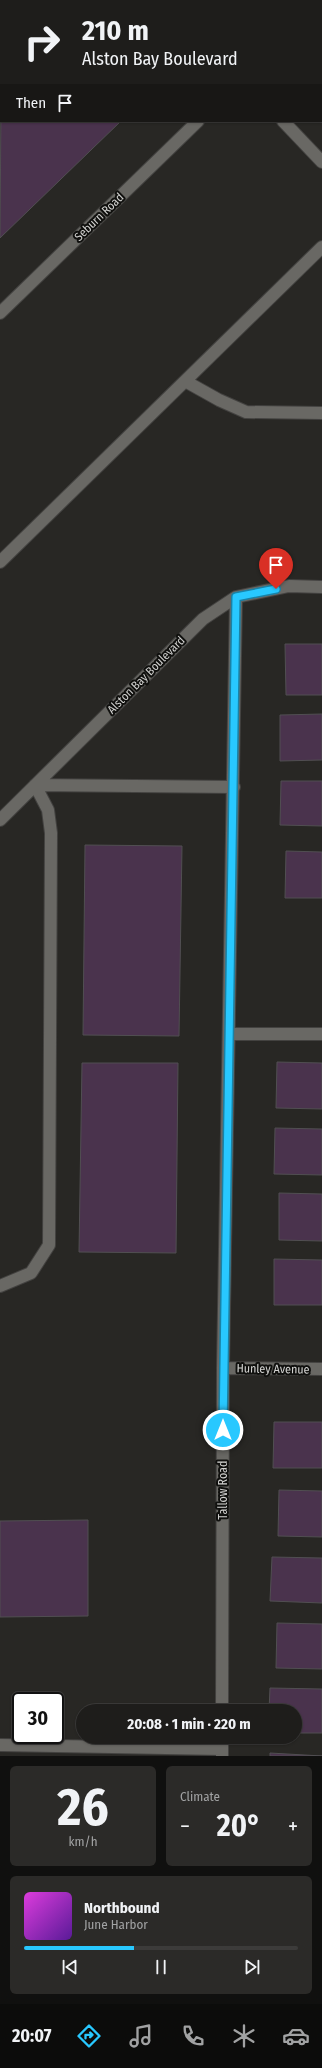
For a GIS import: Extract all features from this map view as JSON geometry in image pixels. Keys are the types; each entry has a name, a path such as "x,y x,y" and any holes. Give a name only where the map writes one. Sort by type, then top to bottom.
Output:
{"street":[{"path":"284,122 322,162"},
{"name":"Seburn Road","path":"0,313 190,124"},
{"path":"0,562 322,247"},
{"path":"185,381 246,412 322,413"},
{"name":"Alston Bay Boulevard","path":"0,820 203,619 236,597 289,586 322,587"},
{"name":"Tallow Road","path":"222,1704 223,1368 234,787 236,597"},
{"path":"0,1286 31,1273 49,1245 51,833 48,810 35,785 234,787"},
{"path":"229,1034 322,1034"},
{"name":"Hunley Avenue","path":"223,1368 322,1369"},
{"path":"0,1745 222,1747"}],"building":[{"path":"1,122 120,122 0,238"},
{"path":"285,644 322,644 322,695 286,695"},
{"path":"322,714 322,760 280,761 280,715"},
{"path":"281,781 322,781 322,826 280,825"},
{"path":"85,845 182,846 179,1036 83,1035"},
{"path":"286,851 322,852 322,898 285,898"},
{"path":"277,1062 322,1063 322,1109 276,1108"},
{"path":"82,1063 178,1063 176,1253 79,1252"},
{"path":"275,1128 322,1129 322,1175 274,1174"},
{"path":"279,1193 322,1194 322,1241 279,1240"},
{"path":"274,1259 322,1260 322,1305 274,1305"},
{"path":"274,1422 322,1422 322,1468 273,1468"},
{"path":"279,1490 322,1491 322,1537 278,1536"},
{"path":"88,1520 88,1616 0,1617 0,1521"},
{"path":"272,1557 322,1558 322,1603 270,1601"},
{"path":"277,1623 322,1624 322,1669 276,1668"},
{"path":"270,1688 322,1689 322,1733 302,1733 302,1704 269,1704"},
{"path":"270,1753 322,1756 270,1756"}],"route":[{"path":"223,1430 236,597 276,589"}]}
